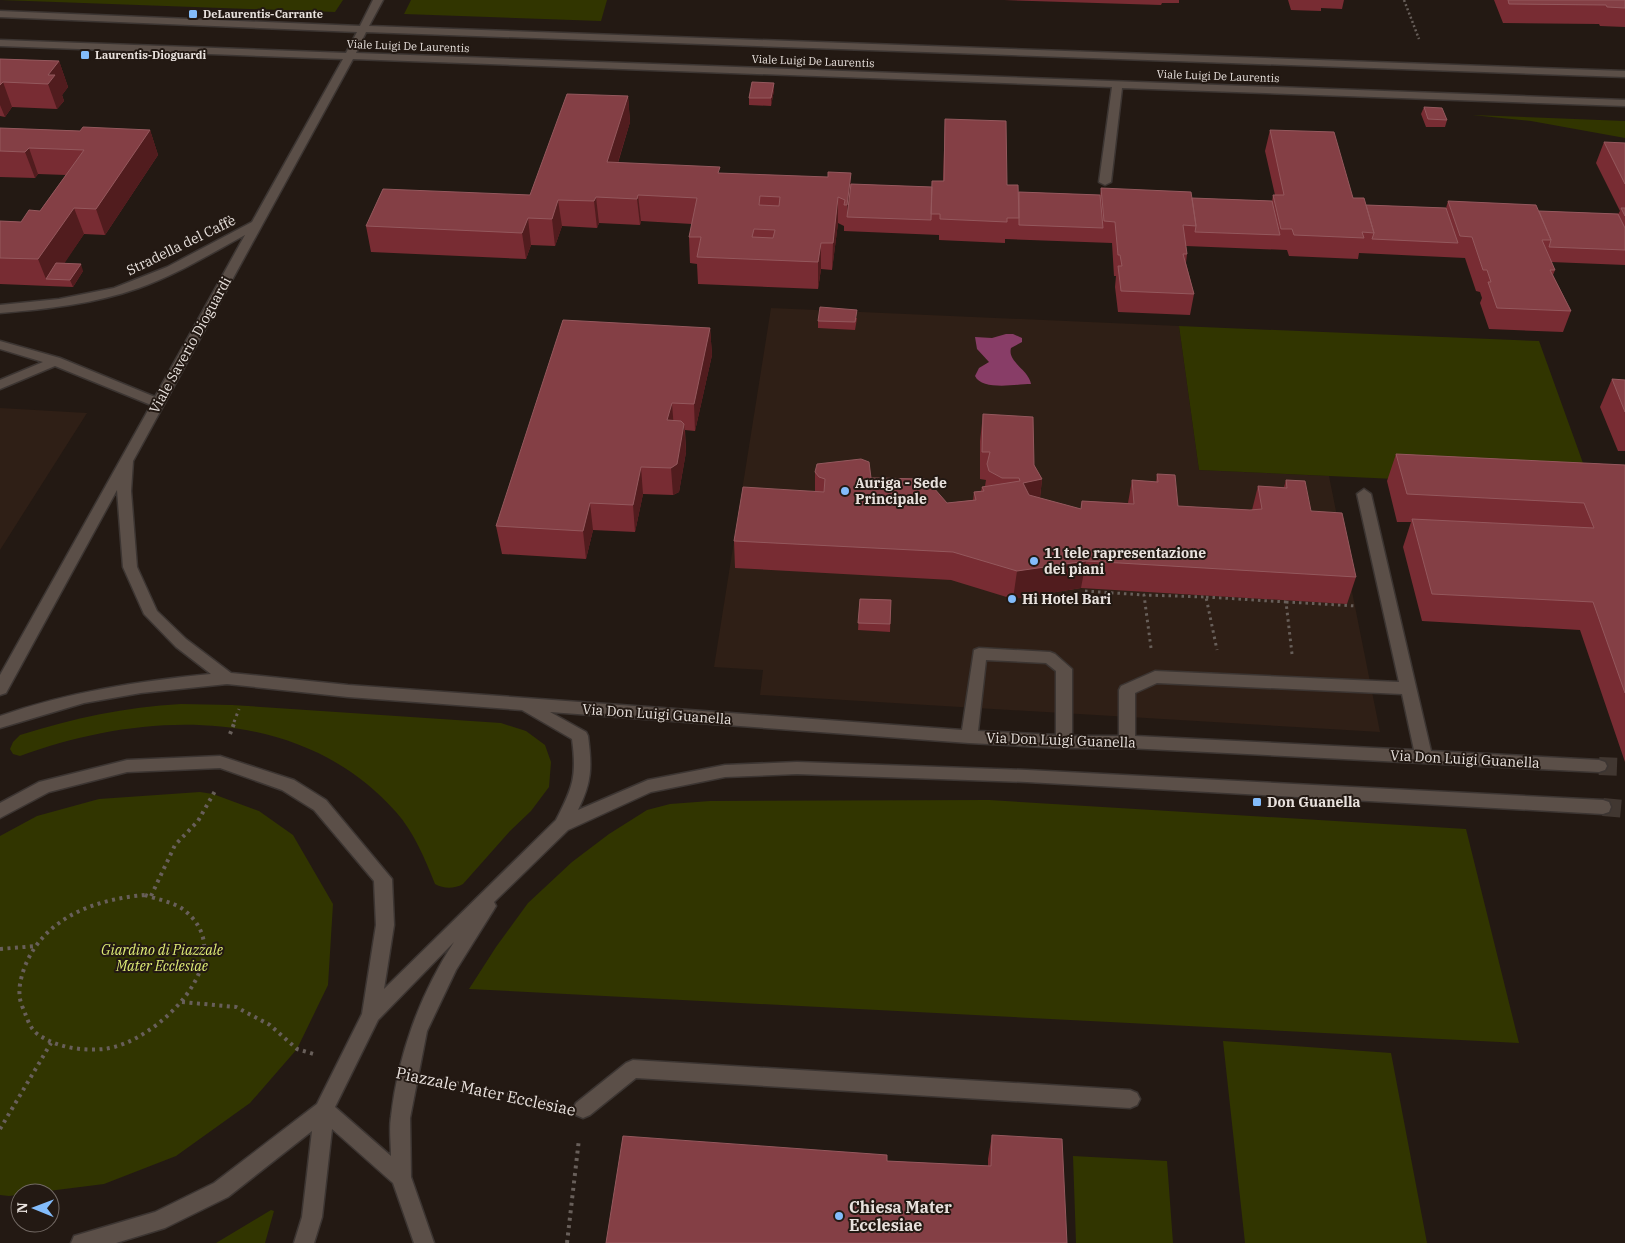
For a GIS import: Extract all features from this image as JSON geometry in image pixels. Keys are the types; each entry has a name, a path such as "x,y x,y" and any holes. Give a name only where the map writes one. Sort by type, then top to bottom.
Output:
{"street":[{"name":"Viale Saverio Dioguardi","path":"0,689 349,57 378,0"},
{"name":"Viale Luigi De Laurentis","path":"0,14 363,30 1625,74"},
{"name":"Viale Luigi De Laurentis","path":"0,42 349,57 1625,103"},
{"path":"1105,182 1117,85"},
{"name":"Stradella del Caffè","path":"0,309 78,300 119,291 160,274 256,225"},
{"path":"0,345 55,361 158,403"},
{"path":"0,385 55,361"},
{"name":"Via Don Luigi Guanella","path":"126,460 124,491 130,567 151,614 181,643 227,678"},
{"path":"1364,494 1424,758"},
{"path":"969,737 979,654 1023,656 1050,658 1064,668 1064,742"},
{"path":"1127,742 1127,690 1155,677 1407,688"},
{"name":"Via Don Luigi Guanella","path":"0,722 96,694 150,685 227,678 248,682 524,704 969,737 1064,742 1127,742 1599,766"},
{"name":"Via Don Luigi Guanella","path":"524,704 580,736 584,767 579,792 562,826"},
{"path":"0,811 46,787 127,766 220,762 288,785 320,805 383,879 385,925 371,1014 324,1110 312,1217 304,1243"},
{"name":"Via Don Luigi Guanella","path":"371,1014 504,880 562,826 648,786 725,771 797,768 1027,776 1602,807"},
{"path":"424,1243 401,1177 400,1118 408,1074 418,1031 449,965 504,880"},
{"path":"582,1109 633,1069 1130,1099"},
{"path":"324,1110 401,1177"},
{"path":"81,1243 158,1221 221,1190 324,1110"}],"path":[{"path":"1404,0 1420,43"},
{"path":"1085,591 1389,608"},
{"path":"1144,595 1155,677"},
{"path":"1206,597 1223,680"},
{"path":"1286,602 1296,684"},
{"path":"151,896 175,845 198,821 213,794 220,762 248,682"},
{"path":"151,896 172,901 192,916 203,934 204,960 195,987 166,1021 135,1039 113,1047 79,1050 51,1043 30,1027 18,993 25,966 36,946 59,923 88,906 114,897 151,896"},
{"path":"0,950 36,946"},
{"path":"182,1002 236,1007 270,1026 297,1049 348,1061"},
{"path":"0,1129 51,1043"},
{"name":"Piazzale Mater Ecclesiae","path":"408,1074 582,1109 567,1243"}],"shaded area":[{"path":"771,308 1179,326 1199,470 1329,476 1380,732 760,695 763,670 714,667"},
{"path":"1013,334 1022,338 1022,342 1011,348 1011,353 1012,358 1026,374 1031,384 985,384 975,376 979,368 989,362 977,349 975,337 992,338"},
{"path":"0,408 87,413 0,550"}],"green space":[{"path":"0,0 343,0 335,12"},
{"path":"411,0 607,0 601,21 404,14"},
{"path":"1472,115 1625,121 1625,138 1531,121"},
{"path":"1179,326 1539,341 1592,488 1199,470"},
{"path":"160,705 232,705 501,723 526,731 545,745 551,762 549,787 531,811 510,831 463,884 453,888 445,888 435,884 418,846 396,812 357,777 314,751 268,735 219,726 169,725 118,730 68,741 20,756 13,754 10,749 13,742 20,735 60,723 100,714"},
{"name":"Giardino di Piazzale Mater Ecclesiae","path":"200,792 213,794 259,811 293,835 333,904 328,985 297,1049 250,1103 176,1156 104,1184 60,1190 60,1183 10,1183 10,1196 0,1195 0,836 37,816 99,799"},
{"path":"989,800 1466,829 1519,1043 469,989 528,903 572,862 609,834 647,810 670,804 710,801"},
{"path":"1223,1041 1391,1053 1427,1243 1245,1243"},
{"path":"1073,1156 1167,1161 1173,1243 1076,1243"},
{"path":"271,1210 274,1211 265,1243 216,1243"}],"building":[{"path":"1508,0 1625,0 1625,8 1607,7 1606,5 1509,4"},
{"path":"0,59 59,61 48,75 55,75 48,84 3,82 0,85"},
{"path":"752,82 774,83 771,98 749,98"},
{"path":"567,94 628,96 607,162 720,167 718,173 828,177 828,172 851,173 847,205 844,205 845,200 838,197 833,243 821,243 818,262 697,257 701,237 689,237 697,198 638,195 637,199 596,197 594,201 558,200 552,219 528,218 522,233 366,226 383,189 530,195","holes":["760,196 780,197 779,206 759,205","754,229 775,230 773,238 752,237"]},
{"path":"1424,107 1442,108 1447,120 1428,119"},
{"path":"945,119 1006,121 1007,185 1018,185 1019,218 1007,218 1007,222 940,219 940,214 931,214 932,181 944,181"},
{"path":"83,127 150,130 96,209 74,208 38,259 0,258 0,221 21,222 29,210 40,211 84,150 29,148 25,152 0,151 0,128 80,131"},
{"path":"1270,130 1334,132 1353,198 1364,198 1374,233 1362,232 1364,238 1294,235 1292,229 1281,229 1273,195 1284,195"},
{"path":"1604,142 1625,143 1625,184"},
{"path":"851,184 932,187 931,220 847,217"},
{"path":"1101,188 1191,192 1196,226 1183,225 1187,254 1183,254 1194,294 1121,291 1118,266 1122,266 1120,255 1118,255 1115,222 1104,221"},
{"path":"1019,192 1100,195 1103,228 1019,225"},
{"path":"1192,198 1272,201 1280,235 1195,232 1196,226"},
{"path":"1448,201 1536,205 1551,240 1542,240 1555,270 1550,270 1571,311 1497,308 1488,282 1491,282 1487,270 1483,270 1472,237 1460,236"},
{"path":"1366,205 1446,208 1458,243 1372,239 1374,233"},
{"path":"1621,208 1625,208 1625,216"},
{"path":"1539,211 1618,214 1625,228 1625,250 1549,247 1551,240"},
{"path":"56,263 81,264 70,280 46,279"},
{"path":"820,307 857,310 855,322 818,321"},
{"path":"563,320 710,328 694,404 672,403 667,420 681,421 684,424 677,464 671,468 641,467 633,505 590,503 583,531 496,526"},
{"path":"1612,379 1625,380 1625,412"},
{"path":"983,414 1033,417 1034,465 1042,479 1023,483 1029,495 1081,509 1082,501 1134,504 1132,480 1158,482 1157,474 1175,475 1178,506 1250,510 1262,509 1258,486 1287,488 1286,480 1305,481 1311,511 1342,513 1356,577 1086,561 1017,571 953,552 734,541 743,487 824,492 825,479 819,477 815,472 817,464 861,459 869,462 871,478 926,479 947,503 976,500 974,492 984,491 982,487 1020,481 1019,478 1002,478 989,471 987,464 990,452 982,452"},
{"path":"1396,454 1625,465 1625,693 1593,602 1432,594 1412,519 1594,528 1584,503 1407,494"},
{"path":"860,599 891,600 890,624 858,623"},
{"name":"Chiesa Mater Ecclesiae","path":"992,1135 1062,1139 1067,1243 606,1243 623,1136 887,1155 887,1161 991,1166"}],"tunnel":[{"path":"1599,766 1625,767"},
{"path":"1603,807 1625,809"}],"place":[{"name":"DeLaurentis-Carrante","path":"193,14"},
{"name":"Laurentis-Dioguardi","path":"85,55"},
{"name":"Auriga - Sede Principale","path":"845,491"},
{"name":"11 tele rapresentazione dei piani","path":"1034,561"},
{"name":"Hi Hotel Bari","path":"1012,599"},
{"name":"Don Guanella","path":"1257,802"},
{"name":"Chiesa Mater Ecclesiae","path":"839,1216"}]}
